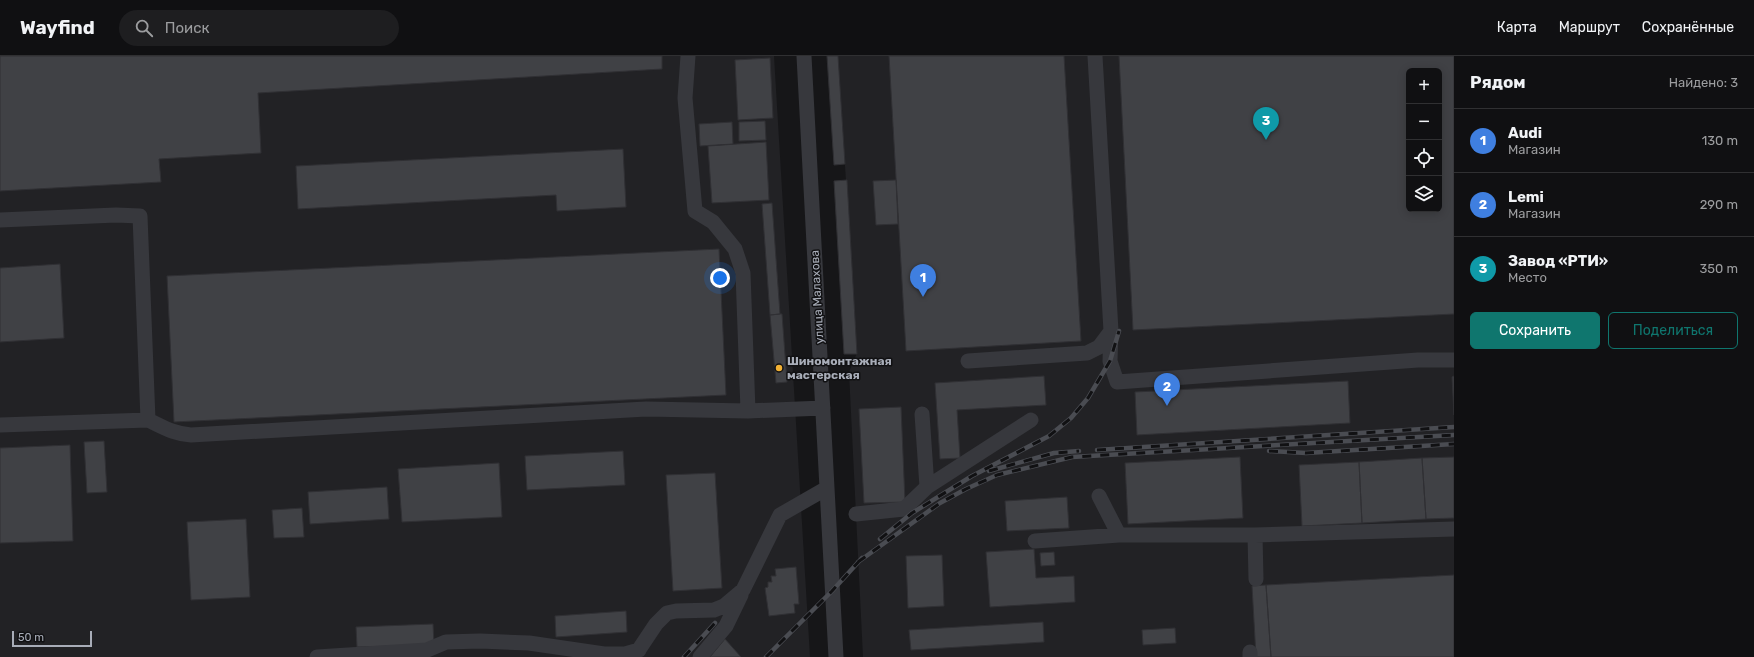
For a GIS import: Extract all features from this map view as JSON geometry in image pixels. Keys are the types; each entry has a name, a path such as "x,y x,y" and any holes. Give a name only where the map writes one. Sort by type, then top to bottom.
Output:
{"street":[{"path":"688,56 685,98 696,211 713,222 735,250 743,273 748,411"},
{"name":"улица Малахова","path":"804,56 836,657"},
{"path":"1095,56 1111,331 1110,361 1117,382 1418,360 1454,360"},
{"path":"0,220 116,215 140,216 148,420"},
{"path":"968,361 1087,353 1099,347 1111,331"},
{"path":"0,425 148,420 166,430 191,435 646,409 748,411 822,408"},
{"path":"922,414 927,487"},
{"path":"856,514 904,509 927,487 1031,420"},
{"path":"700,657 726,626 780,515 827,488"},
{"path":"1099,496 1119,535"},
{"path":"1035,541 1119,535 1255,535 1454,529"},
{"path":"1255,535 1256,579"},
{"path":"317,657 427,654 446,642 480,640 529,643 604,654 636,654 656,624 667,613 676,611 714,610 724,606 743,590"}],"shaded area":[{"path":"0,56 774,56 810,657 0,657"},
{"path":"838,56 1454,56 1454,657 863,657 849,372 857,353"}],"building":[{"path":"0,56 662,56 662,69 258,93 261,153 159,159 161,182 0,191"},
{"path":"827,56 838,56 845,164 834,165"},
{"path":"889,56 1064,56 1081,341 906,351"},
{"path":"1119,56 1454,56 1454,314 1133,330"},
{"path":"770,58 773,118 738,120 735,60"},
{"path":"765,121 766,140 739,141 739,122"},
{"path":"732,122 733,144 700,146 699,124"},
{"path":"766,142 769,200 712,203 708,146"},
{"path":"623,149 626,207 557,211 556,195 298,209 296,166"},
{"path":"847,180 857,354 844,354 834,181"},
{"path":"896,180 898,224 876,225 873,181"},
{"path":"772,203 780,314 770,315 762,204"},
{"path":"719,249 726,395 174,422 167,276"},
{"path":"60,264 64,338 0,342 0,268"},
{"path":"782,314 787,382 776,383 770,315"},
{"path":"1044,376 1046,405 957,410 960,458 940,459 935,383"},
{"path":"1454,376 1454,415 1452,377"},
{"path":"1348,381 1350,423 1137,435 1135,392"},
{"path":"901,407 905,502 864,503 859,409"},
{"path":"104,441 107,492 87,493 84,442"},
{"path":"70,445 73,541 0,543 0,448"},
{"path":"623,451 625,485 527,490 525,456"},
{"path":"1240,457 1243,518 1128,524 1125,463"},
{"path":"1454,457 1454,518 1426,519 1422,458"},
{"path":"1422,458 1426,519 1362,523 1359,462"},
{"path":"1359,462 1362,523 1302,526 1299,465"},
{"path":"499,463 502,517 402,522 398,469"},
{"path":"715,473 722,588 673,591 666,475"},
{"path":"387,487 389,519 310,524 308,492"},
{"path":"1067,497 1069,528 1007,531 1005,501"},
{"path":"302,508 304,537 274,538 272,510"},
{"path":"246,519 250,597 191,600 187,522"},
{"path":"1034,549 1036,578 1074,576 1075,602 990,607 986,552"},
{"path":"1054,552 1055,565 1041,566 1040,553"},
{"path":"942,555 944,606 908,608 906,556"},
{"path":"796,567 799,604 794,604 795,613 769,616 765,588 768,587 768,582 772,582 771,576 776,576 775,569"},
{"path":"1454,575 1454,657 1271,657 1266,585"},
{"path":"1266,585 1271,657 1256,657 1252,586"},
{"path":"626,611 627,632 556,637 555,616"},
{"path":"1043,622 1044,642 911,650 909,630"},
{"path":"433,624 434,645 357,647 356,627"},
{"path":"1175,628 1176,643 1143,645 1142,630"},
{"path":"725,639 741,657 710,657"}],"railway":[{"path":"880,539 912,513 972,476 1049,436 1071,418 1088,398 1110,361 1119,331"},
{"path":"1097,450 1454,427"},
{"path":"858,562 940,503 966,489 997,475 1072,457 1454,435"},
{"path":"1269,451 1306,453 1454,444"},
{"path":"989,471 1054,453 1079,451"},
{"path":"766,657 832,591 862,558"},
{"path":"684,657 715,623"}],"place":[{"name":"Завод «РТИ»","path":"1266,140"},
{"name":"Audi","path":"923,297"},
{"name":"Шиномонтажная мастерская","path":"779,368"},
{"name":"Lemi","path":"1167,406"}]}
